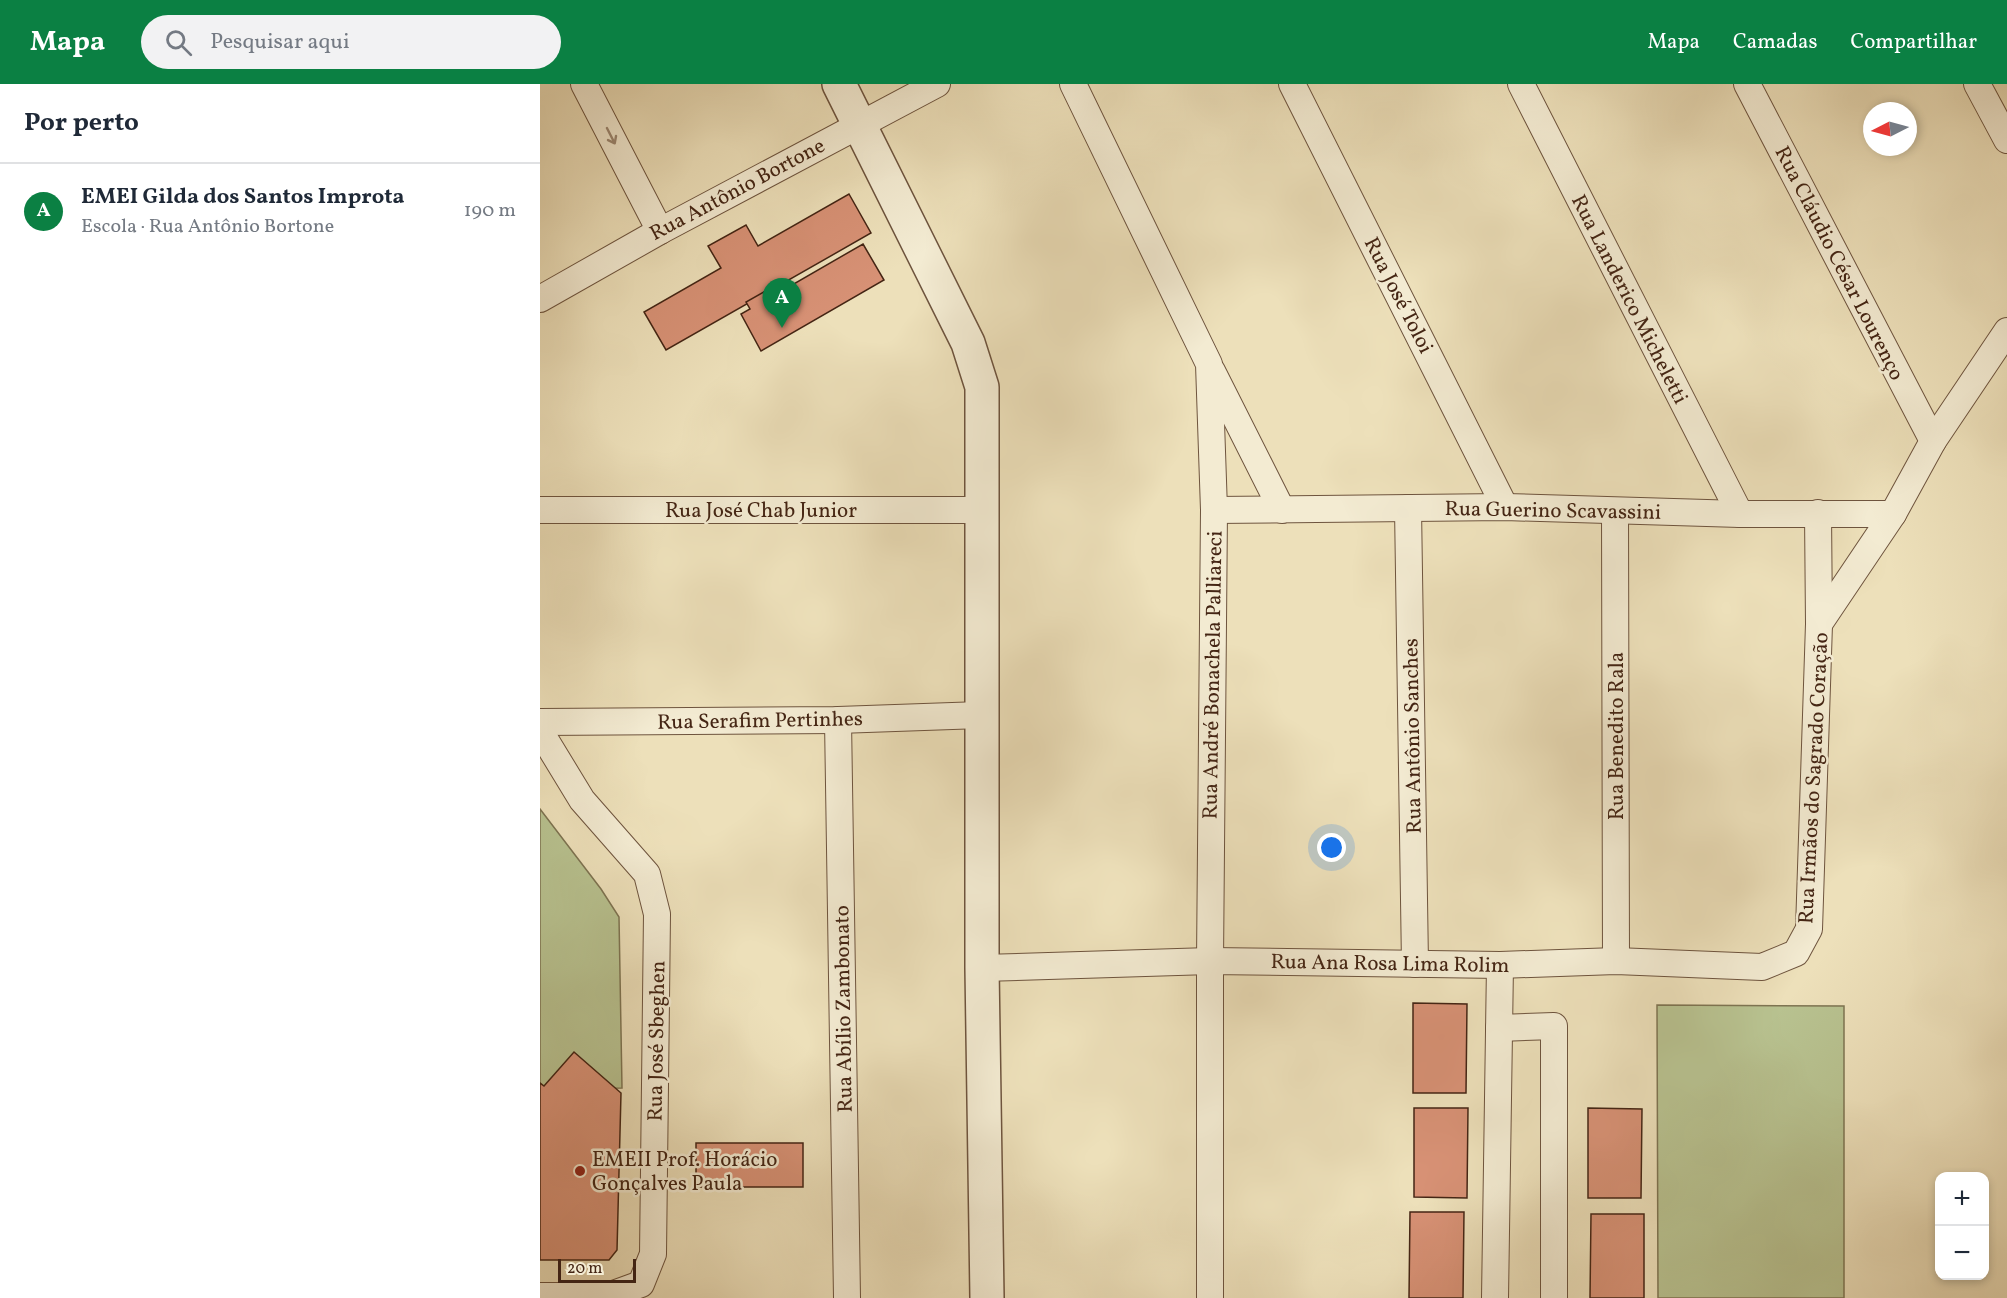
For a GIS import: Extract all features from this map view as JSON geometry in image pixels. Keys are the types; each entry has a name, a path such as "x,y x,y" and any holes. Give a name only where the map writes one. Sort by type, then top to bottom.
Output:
{"street":[{"path":"584,84 660,231"},
{"path":"839,84 968,343 982,387 982,968 987,1298"},
{"name":"Rua Antônio Bortone","path":"540,299 660,231 937,84"},
{"name":"Rua André Bonachela Palliareci","path":"1073,84 1209,364 1214,510 1210,1298"},
{"name":"Rua José Toloi","path":"1292,84 1505,507"},
{"name":"Rua Landerico Micheletti","path":"1521,84 1740,514"},
{"name":"Rua Cláudio César Lourenço","path":"1747,84 1933,441"},
{"path":"1977,84 2007,141"},
{"name":"Rua Irmãos do Sagrado Coração","path":"1796,953 1809,929 1819,624 1893,514 1933,441 2007,331"},
{"path":"1209,364 1282,510"},
{"name":"Rua Guerino Scavassini","path":"1214,510 1505,507 1740,514 1893,514"},
{"name":"Rua Antônio Sanches","path":"1408,508 1415,964"},
{"name":"Rua José Chab Junior","path":"540,510 982,510"},
{"name":"Rua Benedito Rala","path":"1615,511 1616,961"},
{"path":"1818,513 1819,624"},
{"name":"Rua Serafim Pertinhes","path":"540,722 838,720 981,715"},
{"name":"Rua Abílio Zambonato","path":"838,720 847,1298"},
{"name":"Rua José Sbeghen","path":"540,731 582,800 647,874 657,914 653,1254 641,1284 608,1296 540,1296"},
{"name":"Rua Ana Rosa Lima Rolim","path":"982,968 1210,961 1500,965 1616,961 1762,967 1796,953"},
{"path":"1495,1298 1500,965"},
{"path":"1499,1028 1554,1026 1554,1298"}],"green space":[{"path":"540,809 601,889 619,917 622,1088 540,1089"},
{"path":"1657,1005 1844,1006 1844,1298 1658,1298"}],"building":[{"path":"849,194 871,233 666,350 644,312 721,268 708,246 746,225 758,246"},
{"path":"863,244 884,280 761,351 741,314 750,309 746,302 776,285 780,292"},
{"path":"1413,1003 1467,1004 1466,1093 1413,1093"},
{"name":"EMEII Prof. Horácio Gonçalves Paula","path":"574,1052 621,1093 617,1250 609,1260 540,1260 540,1083 544,1086"},
{"path":"1414,1108 1468,1108 1467,1198 1414,1197"},
{"path":"1588,1108 1642,1109 1641,1198 1588,1198"},
{"path":"696,1143 803,1143 803,1187 696,1187"},
{"path":"1410,1212 1464,1212 1463,1298 1409,1298"},
{"path":"1591,1214 1644,1214 1644,1298 1590,1298"}],"place":[{"name":"EMEI Gilda dos Santos Improta","path":"782,328"},
{"name":"EMEII Prof. Horácio Gonçalves Paula","path":"580,1171"}]}
